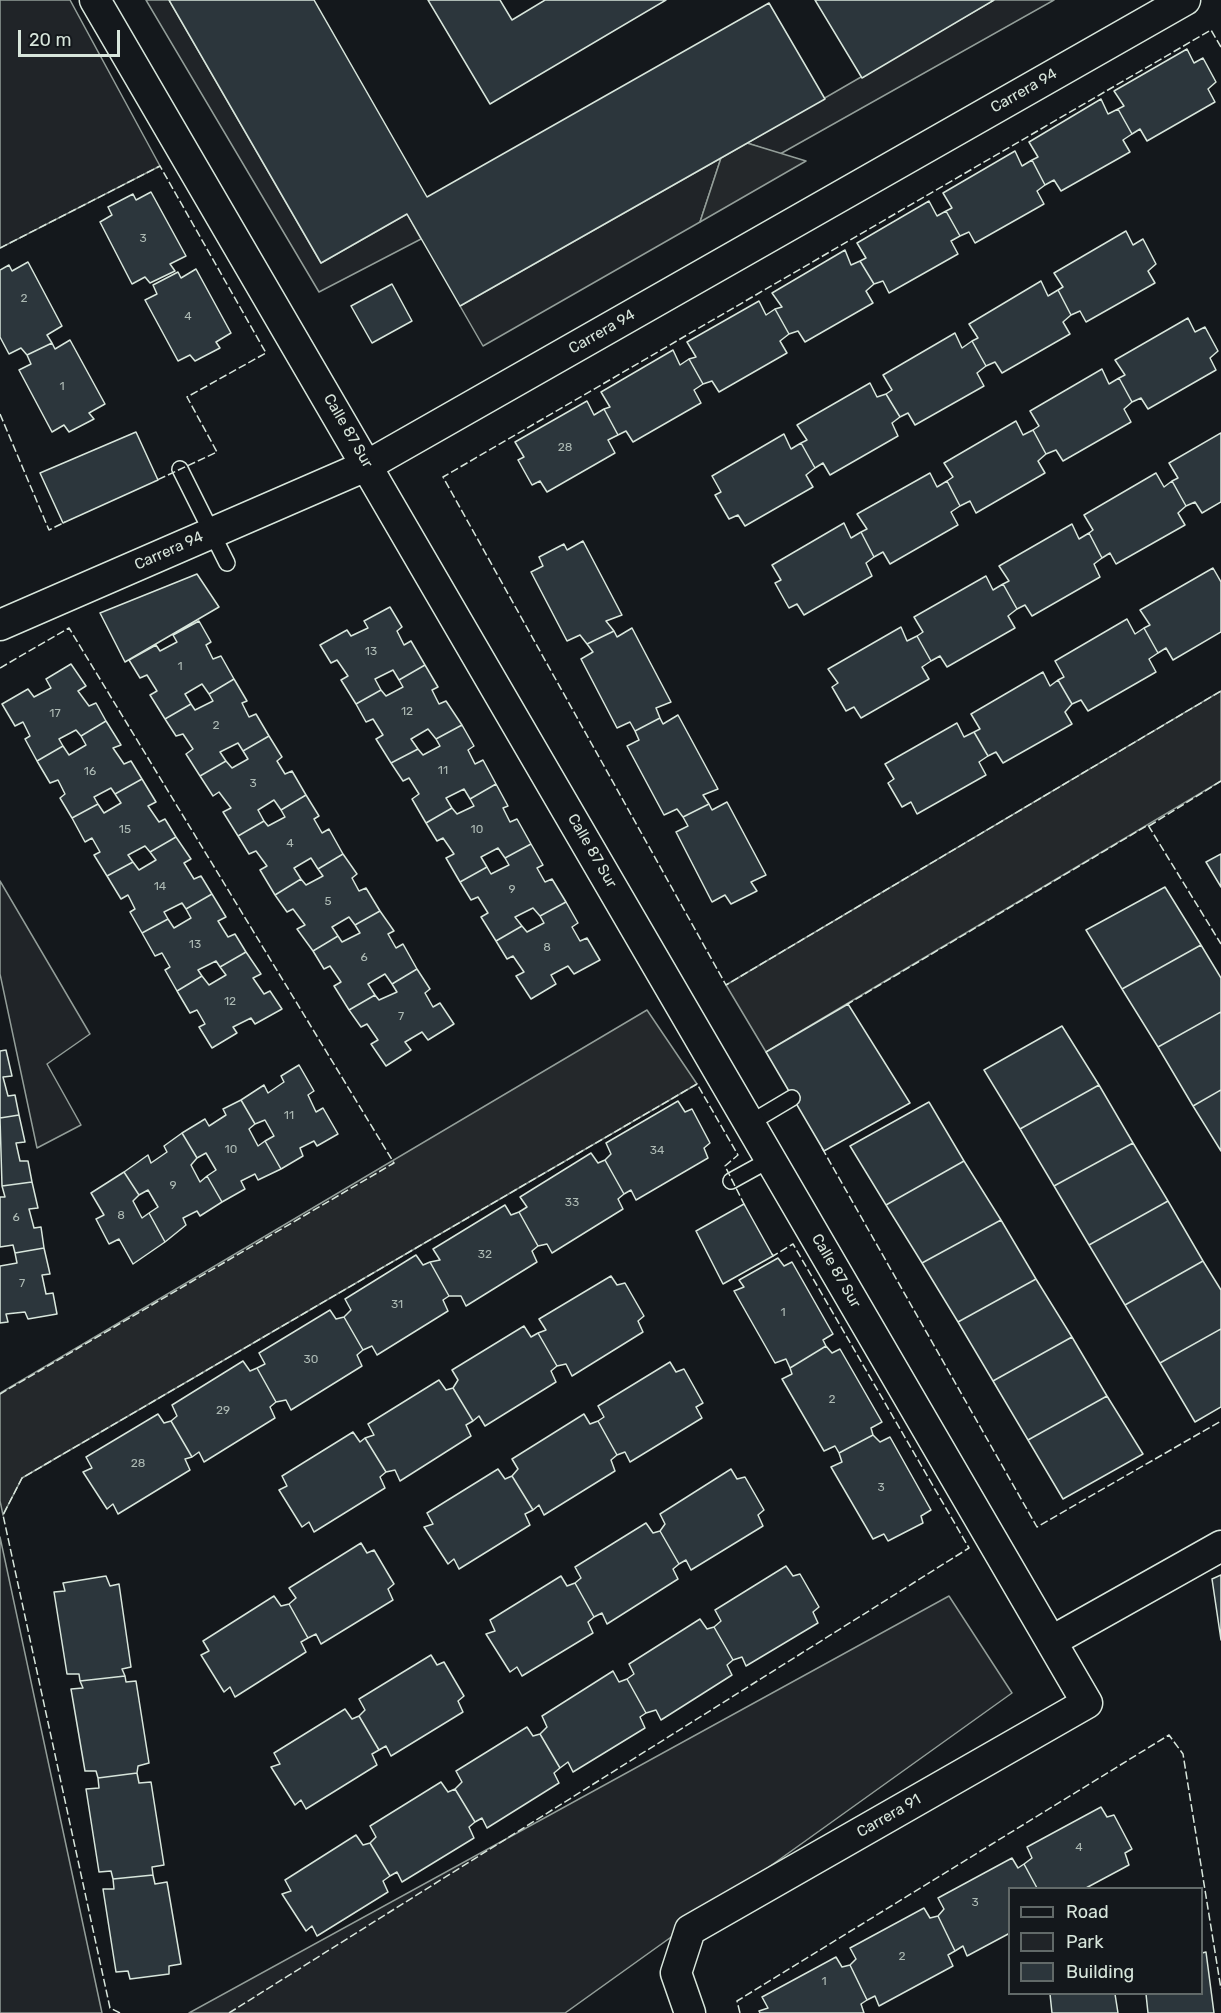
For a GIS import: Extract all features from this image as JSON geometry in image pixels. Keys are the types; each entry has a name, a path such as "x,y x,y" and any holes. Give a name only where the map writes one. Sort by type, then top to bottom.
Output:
{"street":[{"name":"Calle 87 Sur","path":"95,0 368,465 1087,1703"},
{"name":"Carrera 94","path":"0,625 368,465 1185,0"},
{"path":"1052,1641 1221,1546"},
{"name":"Carrera 91","path":"690,2013 676,1973 690,1930 1087,1703"}],"lane":[{"path":"180,470 227,563"},
{"path":"750,1123 792,1098"},
{"path":"731,1181 771,1159"}],"green space":[{"path":"0,0 70,0 160,166 0,248"},
{"path":"146,0 169,0 321,263 407,214 421,239 319,292"},
{"path":"994,0 1054,0 780,154 747,143"},
{"path":"721,158 700,222 483,346 460,306"},
{"path":"0,881 90,1034 47,1064 81,1125 37,1148 0,974"},
{"path":"0,1537 102,2013 0,2013"},
{"path":"949,1596 1012,1693 565,2013 189,2013"}],"shaded area":[{"path":"747,143 806,161 700,222 721,158"},
{"path":"1221,691 1221,781 766,1052 726,985"},
{"path":"647,1010 697,1084 22,1478 3,1515 0,1501 0,1393"}],"building":[{"path":"169,0 314,0 427,197 769,3 825,99 460,306 407,214 321,263"},
{"path":"428,0 500,0 512,20 545,0 666,0 490,104"},
{"path":"815,0 994,0 862,78"},
{"path":"1187,49 1194,63 1203,58 1216,82 1208,89 1215,102 1147,141 1140,129 1132,134 1118,109 1124,106 1114,91"},
{"path":"1101,99 1108,114 1118,109 1132,134 1123,140 1130,152 1061,191 1054,180 1045,185 1032,160 1038,157 1029,142"},
{"path":"1015,151 1022,166 1032,160 1045,185 1037,191 1044,204 975,243 969,232 960,236 946,211 952,208 943,193"},
{"path":"151,192 186,256 170,264 175,271 150,283 145,277 132,284 100,222 112,215 108,207 133,194 136,200"},
{"path":"929,201 937,216 946,211 960,236 951,241 958,254 889,293 883,281 874,284 860,261 866,258 857,243"},
{"path":"1126,231 1133,245 1143,239 1156,264 1148,271 1155,283 1086,322 1080,311 1071,315 1058,290 1063,287 1054,273"},
{"path":"845,250 851,265 860,261 874,284 866,291 873,303 805,342 798,331 789,334 775,309 782,307 772,293"},
{"path":"28,262 62,326 47,335 52,343 27,355 21,348 9,354 0,337 0,270 9,265 12,271"},
{"path":"196,269 231,333 216,342 220,348 195,361 190,355 178,361 145,300 157,294 153,285 178,272 181,278"},
{"path":"1041,281 1048,296 1058,290 1071,315 1063,322 1070,334 1002,373 995,362 986,366 972,341 978,338 969,324"},
{"path":"392,284 412,321 372,343 351,306"},
{"path":"759,301 766,315 775,309 789,334 780,341 787,353 719,392 712,381 703,384 689,359 696,357 687,342"},
{"path":"1188,318 1195,332 1205,327 1218,351 1210,358 1216,370 1148,409 1141,398 1132,402 1119,378 1125,375 1115,360"},
{"path":"955,333 962,348 972,341 986,366 977,373 984,386 915,425 908,413 900,417 886,394 892,390 883,375"},
{"path":"70,340 105,404 89,413 94,419 69,432 64,425 52,432 19,370 31,364 27,355 52,343 55,349"},
{"path":"673,350 680,365 689,359 703,384 694,390 701,403 633,442 626,431 618,435 604,409 610,407 601,392"},
{"path":"1102,369 1109,384 1119,378 1132,402 1124,409 1131,422 1063,461 1056,450 1046,454 1033,430 1039,426 1030,411"},
{"path":"870,383 877,397 886,394 900,417 892,423 898,436 830,475 823,463 815,468 801,443 807,440 797,425"},
{"path":"587,401 594,415 604,409 618,435 608,440 615,453 547,492 540,481 532,485 518,460 524,457 515,442"},
{"path":"1016,421 1023,435 1033,430 1046,454 1038,461 1045,473 976,513 970,501 960,506 947,481 953,477 944,463"},
{"path":"136,432 158,480 63,523 40,473"},
{"path":"1221,433 1221,502 1202,513 1195,502 1186,506 1172,481 1178,478 1169,463"},
{"path":"784,434 791,449 801,443 815,468 806,475 813,487 745,526 738,515 729,519 715,495 721,492 712,476"},
{"path":"930,473 937,487 947,481 960,506 951,512 958,525 890,564 883,552 874,557 861,532 867,529 857,514"},
{"path":"1156,473 1164,487 1172,481 1186,506 1178,513 1185,525 1116,564 1110,553 1102,558 1089,533 1093,530 1084,515"},
{"path":"844,523 851,538 861,532 874,557 866,563 872,576 804,615 797,604 789,608 775,583 781,580 772,565"},
{"path":"1072,524 1079,539 1089,533 1102,558 1094,564 1100,577 1032,616 1025,605 1017,609 1003,584 1009,581 999,566"},
{"path":"583,541 622,615 606,621 614,631 587,644 580,635 567,641 531,572 543,566 539,557 564,544 567,550"},
{"path":"1213,568 1221,582 1221,632 1173,660 1166,648 1158,653 1144,628 1150,625 1140,610"},
{"path":"197,574 219,607 125,662 100,613"},
{"path":"986,576 993,590 1003,584 1017,609 1008,616 1015,628 947,667 940,656 931,661 917,636 923,632 914,617"},
{"path":"390,607 402,627 397,631 404,645 411,641 425,665 399,680 393,670 375,679 381,690 356,704 341,680 348,676 337,660 331,663 320,645 347,630 351,636 368,628 364,621"},
{"path":"1127,619 1135,634 1144,628 1158,653 1149,659 1156,672 1088,711 1081,700 1072,704 1058,680 1064,677 1055,661"},
{"path":"199,621 211,642 206,645 213,659 221,656 234,679 209,694 202,684 185,694 191,704 165,719 150,695 157,691 147,675 140,678 129,660 156,645 160,651 177,642 173,635"},
{"path":"901,627 907,641 917,636 931,661 922,667 929,679 861,718 854,707 846,711 832,687 838,683 828,669"},
{"path":"632,628 671,702 656,708 660,718 635,731 630,722 617,728 581,659 593,652 587,644 614,631 617,637"},
{"path":"71,664 86,686 78,691 89,706 96,703 106,721 81,736 76,730 59,739 63,746 37,761 25,739 30,736 23,722 15,726 2,704 28,689 34,697 51,688 46,679"},
{"path":"425,665 438,687 432,690 439,704 446,701 462,725 436,739 428,729 411,739 418,749 391,763 376,739 383,735 373,719 366,722 356,704 381,690 386,696 403,687 399,680"},
{"path":"1043,672 1050,686 1058,680 1072,704 1065,712 1072,724 1003,763 996,752 988,756 974,732 980,729 971,714"},
{"path":"234,679 247,701 242,703 249,717 256,714 269,736 243,751 238,743 220,752 226,761 200,776 186,754 193,749 183,734 176,736 165,719 191,704 195,710 213,701 209,694"},
{"path":"678,715 718,789 703,795 709,804 683,817 677,809 664,815 627,746 639,740 635,731 660,718 663,724"},
{"path":"106,721 121,745 113,748 124,764 131,761 142,779 115,794 111,788 94,797 98,804 72,818 60,798 65,794 58,780 50,783 37,761 63,746 69,755 86,745 81,736"},
{"path":"957,723 964,737 974,732 988,756 979,762 986,775 917,814 911,802 902,807 888,783 894,779 885,764"},
{"path":"462,725 474,746 468,750 475,764 483,760 496,784 470,799 464,789 446,798 452,808 426,823 412,799 419,794 409,778 403,781 391,763 418,749 423,755 440,746 436,739"},
{"path":"269,736 282,757 277,761 285,774 292,771 306,795 281,810 274,800 258,810 264,821 238,836 223,812 231,808 219,792 213,796 200,776 226,761 232,768 248,759 243,751"},
{"path":"142,779 156,802 148,806 159,822 165,819 176,837 150,852 145,846 128,855 133,862 107,876 94,855 100,852 92,838 85,842 72,818 98,804 104,813 121,803 115,794"},
{"path":"496,784 508,806 503,808 510,822 517,819 531,844 505,858 498,848 481,857 487,867 460,882 446,858 454,854 443,838 437,841 426,823 452,808 457,814 474,806 470,799"},
{"path":"306,795 319,816 314,819 322,833 329,829 343,854 318,869 311,858 294,868 301,879 275,895 260,870 267,866 256,851 249,854 238,836 264,821 268,826 285,817 281,810"},
{"path":"727,802 766,875 751,882 757,891 731,904 725,895 712,902 676,832 688,826 683,817 709,804 712,810"},
{"path":"176,837 191,859 184,863 194,879 201,876 212,894 186,909 182,903 164,912 168,919 142,933 130,912 135,909 128,895 121,899 107,876 133,862 139,870 156,860 150,852"},
{"path":"531,844 543,865 537,868 545,882 552,879 566,902 540,916 533,908 515,917 522,926 496,941 481,917 488,913 478,897 471,900 460,882 487,867 491,874 509,865 505,858"},
{"path":"343,854 357,874 352,878 359,891 366,888 380,911 355,925 349,917 332,927 338,936 313,951 297,929 305,925 293,909 287,912 275,895 301,879 306,885 323,876 318,869"},
{"path":"1221,854 1221,887 1206,862"},
{"path":"1165,887 1201,945 1122,989 1086,930"},
{"path":"212,894 226,917 218,921 228,937 235,934 246,952 220,967 216,961 198,970 202,976 177,991 165,970 170,967 162,953 155,956 142,933 168,919 174,928 191,918 186,909"},
{"path":"566,902 578,923 572,927 580,941 587,938 600,960 574,974 568,966 551,975 556,984 531,999 516,976 524,972 513,956 507,959 496,941 522,926 527,932 544,923 540,916"},
{"path":"380,911 394,931 388,934 396,948 403,944 417,969 392,984 385,974 368,984 375,995 349,1010 334,986 341,982 330,966 324,969 313,951 338,936 342,942 360,933 355,925"},
{"path":"1201,945 1221,978 1221,1012 1158,1047 1122,989"},
{"path":"246,952 261,974 253,978 264,994 270,991 282,1009 255,1024 251,1018 233,1027 237,1033 212,1048 199,1027 205,1024 197,1010 190,1013 177,991 202,976 209,985 226,975 220,967"},
{"path":"417,969 430,989 425,993 433,1007 440,1003 454,1024 428,1040 422,1032 405,1042 411,1050 386,1066 371,1044 378,1040 367,1024 361,1027 349,1010 375,995 379,1000 397,992 392,984"},
{"path":"848,1004 910,1103 824,1151 766,1052"},
{"path":"1221,1012 1221,1090 1193,1106 1158,1047"},
{"path":"1062,1026 1099,1085 1020,1129 984,1070"},
{"path":"6,1050 12,1076 3,1077 8,1096 15,1095 19,1115 0,1118 0,1051"},
{"path":"299,1065 314,1091 308,1095 316,1112 323,1108 338,1134 317,1146 314,1141 300,1148 303,1156 281,1169 265,1141 274,1136 265,1120 255,1124 241,1100 264,1085 268,1093 284,1082 281,1076"},
{"path":"1099,1085 1133,1143 1054,1186 1020,1129"},
{"path":"1221,1090 1221,1151 1193,1106"},
{"path":"241,1100 255,1124 249,1129 258,1146 265,1141 281,1169 258,1180 255,1174 241,1181 245,1189 222,1202 207,1176 216,1170 206,1153 197,1158 182,1133 205,1119 209,1126 226,1115 223,1109"},
{"path":"678,1101 685,1112 692,1109 710,1143 704,1148 708,1158 636,1200 631,1190 624,1194 605,1160 611,1154 606,1143"},
{"path":"929,1102 964,1161 886,1205 850,1146"},
{"path":"19,1115 25,1142 16,1143 20,1161 28,1161 32,1182 2,1186 0,1118"},
{"path":"182,1133 197,1158 191,1165 200,1182 207,1176 222,1202 200,1216 197,1211 183,1218 186,1225 165,1242 149,1213 158,1207 148,1190 139,1195 124,1172 148,1155 151,1163 167,1152 164,1146"},
{"path":"1133,1143 1168,1201 1089,1245 1054,1186"},
{"path":"591,1153 598,1163 605,1160 624,1194 618,1199 623,1209 552,1253 547,1244 538,1246 519,1212 527,1207 520,1197"},
{"path":"964,1161 1001,1220 922,1263 886,1205"},
{"path":"124,1172 139,1195 133,1201 142,1218 149,1213 165,1242 133,1264 119,1239 109,1244 96,1219 104,1215 91,1193"},
{"path":"32,1182 38,1208 29,1209 34,1228 41,1227 44,1248 15,1253 13,1245 0,1247 0,1197 5,1197 2,1186"},
{"path":"1168,1201 1203,1261 1125,1305 1089,1245"},
{"path":"744,1204 773,1256 723,1284 696,1231"},
{"path":"505,1205 511,1215 519,1212 538,1246 532,1251 537,1262 466,1306 461,1296 449,1296 430,1262 440,1260 433,1249"},
{"path":"1001,1220 1036,1279 958,1322 922,1263"},
{"path":"44,1248 50,1274 42,1275 46,1294 53,1293 57,1314 28,1319 25,1312 6,1314 8,1322 0,1323 0,1266 17,1263 15,1253"},
{"path":"416,1255 423,1265 430,1262 449,1296 443,1300 448,1311 377,1355 372,1346 363,1350 344,1317 351,1310 345,1299"},
{"path":"778,1258 784,1266 792,1262 833,1334 823,1340 826,1346 790,1368 786,1359 775,1363 734,1291 744,1287 739,1280"},
{"path":"1203,1261 1221,1290 1221,1329 1160,1363 1125,1305"},
{"path":"611,1276 617,1285 625,1283 644,1316 638,1321 643,1332 572,1376 566,1364 557,1366 538,1333 546,1330 539,1319"},
{"path":"1036,1279 1072,1337 993,1381 958,1322"},
{"path":"330,1310 336,1319 344,1317 363,1350 357,1355 362,1366 291,1410 286,1400 276,1402 257,1368 265,1364 259,1353"},
{"path":"524,1326 531,1337 538,1333 557,1366 551,1371 556,1382 485,1426 479,1416 473,1421 453,1388 458,1380 452,1370"},
{"path":"1221,1329 1221,1407 1195,1422 1160,1363"},
{"path":"1072,1337 1107,1396 1028,1440 993,1381"},
{"path":"826,1346 832,1353 840,1349 882,1422 871,1428 873,1435 839,1453 835,1446 824,1451 782,1379 792,1374 790,1368"},
{"path":"243,1361 250,1371 257,1368 276,1402 270,1407 275,1418 204,1462 199,1452 192,1457 171,1421 177,1416 172,1405"},
{"path":"670,1362 676,1372 684,1369 703,1403 696,1407 702,1418 630,1462 625,1452 617,1455 598,1421 604,1417 598,1406"},
{"path":"439,1380 446,1390 453,1388 473,1421 466,1425 471,1436 400,1481 395,1470 386,1472 365,1438 374,1435 368,1424"},
{"path":"1107,1396 1143,1454 1063,1499 1028,1440"},
{"path":"158,1414 164,1423 171,1421 192,1457 185,1459 190,1470 118,1514 113,1504 107,1509 83,1472 92,1468 86,1457"},
{"path":"584,1414 590,1424 598,1421 617,1455 611,1460 615,1471 544,1515 539,1505 533,1510 512,1476 518,1469 512,1459"},
{"path":"353,1432 360,1442 365,1438 386,1472 380,1477 385,1488 314,1532 309,1522 302,1527 279,1490 287,1486 282,1476"},
{"path":"873,1435 880,1442 890,1437 931,1510 921,1516 923,1523 888,1541 884,1534 873,1539 831,1467 842,1462 839,1453"},
{"path":"498,1469 505,1479 512,1476 533,1510 525,1514 530,1525 459,1569 454,1559 448,1564 424,1527 433,1524 427,1513"},
{"path":"731,1469 737,1479 745,1477 764,1510 758,1515 763,1526 691,1570 686,1560 679,1564 660,1531 665,1524 660,1514"},
{"path":"646,1523 653,1533 660,1531 679,1564 673,1569 678,1579 607,1624 602,1613 594,1617 575,1583 581,1578 575,1567"},
{"path":"361,1543 367,1553 374,1550 394,1584 388,1589 393,1600 321,1644 316,1634 308,1638 289,1604 296,1598 289,1588"},
{"path":"786,1566 793,1576 800,1574 819,1607 813,1612 818,1623 746,1666 742,1657 733,1660 714,1627 721,1621 715,1610"},
{"path":"1221,1575 1221,1640 1212,1579"},
{"path":"106,1576 110,1586 119,1584 131,1667 122,1669 125,1676 80,1681 79,1674 67,1674 54,1592 65,1591 63,1583"},
{"path":"561,1576 567,1586 575,1583 594,1617 588,1622 593,1633 522,1676 517,1667 510,1672 486,1634 495,1631 490,1620"},
{"path":"274,1596 281,1606 289,1604 308,1638 301,1642 306,1652 235,1697 230,1687 224,1692 201,1655 209,1651 203,1641"},
{"path":"700,1619 707,1629 714,1627 733,1660 727,1665 732,1675 661,1720 656,1710 646,1713 627,1679 634,1674 629,1664"},
{"path":"431,1655 437,1665 444,1662 464,1696 458,1701 463,1712 391,1756 386,1746 379,1750 359,1716 365,1710 359,1699"},
{"path":"613,1671 619,1682 627,1679 646,1713 640,1717 645,1728 573,1772 568,1762 560,1768 540,1734 547,1727 542,1716"},
{"path":"125,1676 126,1682 136,1681 149,1763 138,1766 137,1773 98,1778 96,1771 85,1771 71,1689 83,1688 80,1681"},
{"path":"345,1709 352,1719 359,1716 379,1750 372,1754 377,1765 306,1809 301,1800 295,1805 271,1767 280,1764 274,1753"},
{"path":"527,1727 533,1736 540,1734 560,1768 554,1773 559,1783 487,1828 482,1818 475,1822 455,1789 462,1782 456,1771"},
{"path":"137,1773 139,1783 151,1782 164,1865 152,1867 153,1875 113,1879 111,1871 99,1872 86,1789 99,1788 98,1778"},
{"path":"441,1782 448,1792 455,1789 475,1822 469,1827 474,1838 402,1882 397,1872 390,1876 370,1843 376,1837 370,1826"},
{"path":"1101,1807 1107,1817 1114,1815 1132,1849 1125,1853 1129,1865 1088,1887 1036,1887 1024,1864 1032,1858 1027,1847"},
{"path":"356,1835 363,1845 370,1843 390,1876 383,1881 388,1892 317,1936 312,1926 306,1931 282,1894 291,1891 285,1880"},
{"path":"1012,1858 1018,1868 1024,1864 1036,1887 1008,1887 1008,1934 967,1956 963,1946 955,1951 938,1916 944,1909 938,1898"},
{"path":"153,1875 155,1884 167,1882 181,1964 169,1966 169,1974 130,1979 128,1971 116,1972 103,1889 114,1889 113,1879"},
{"path":"924,1908 930,1918 938,1916 955,1951 948,1955 953,1966 879,2006 875,1996 867,2000 850,1965 856,1959 850,1948"},
{"path":"1206,1952 1214,2013 1148,2013 1146,1995 1203,1995 1203,1953"},
{"path":"836,1957 842,1967 850,1965 867,2000 861,2004 864,2013 760,2013 759,2011 768,2008 762,1997"},
{"path":"1050,1995 1115,1995 1118,2013 1052,2013"}],"fence":[{"path":"1221,47 1211,30 443,477 726,985 1221,691"},
{"path":"0,248 160,166 266,353 187,397 217,452 155,481"},
{"path":"0,414 49,530 65,522"},
{"path":"0,668 69,628 394,1163 0,1394"},
{"path":"1149,826 1221,781"},
{"path":"846,1005 1148,825 1221,944"},
{"path":"120,2013 110,2008 3,1515 22,1478 697,1084 738,1155 725,1166 745,1206"},
{"path":"822,1148 1037,1527 1221,1421"},
{"path":"229,2013 969,1548 793,1244 773,1256 772,1253"},
{"path":"740,2013 737,2001 1169,1735 1183,1754 1221,1989"}]}
